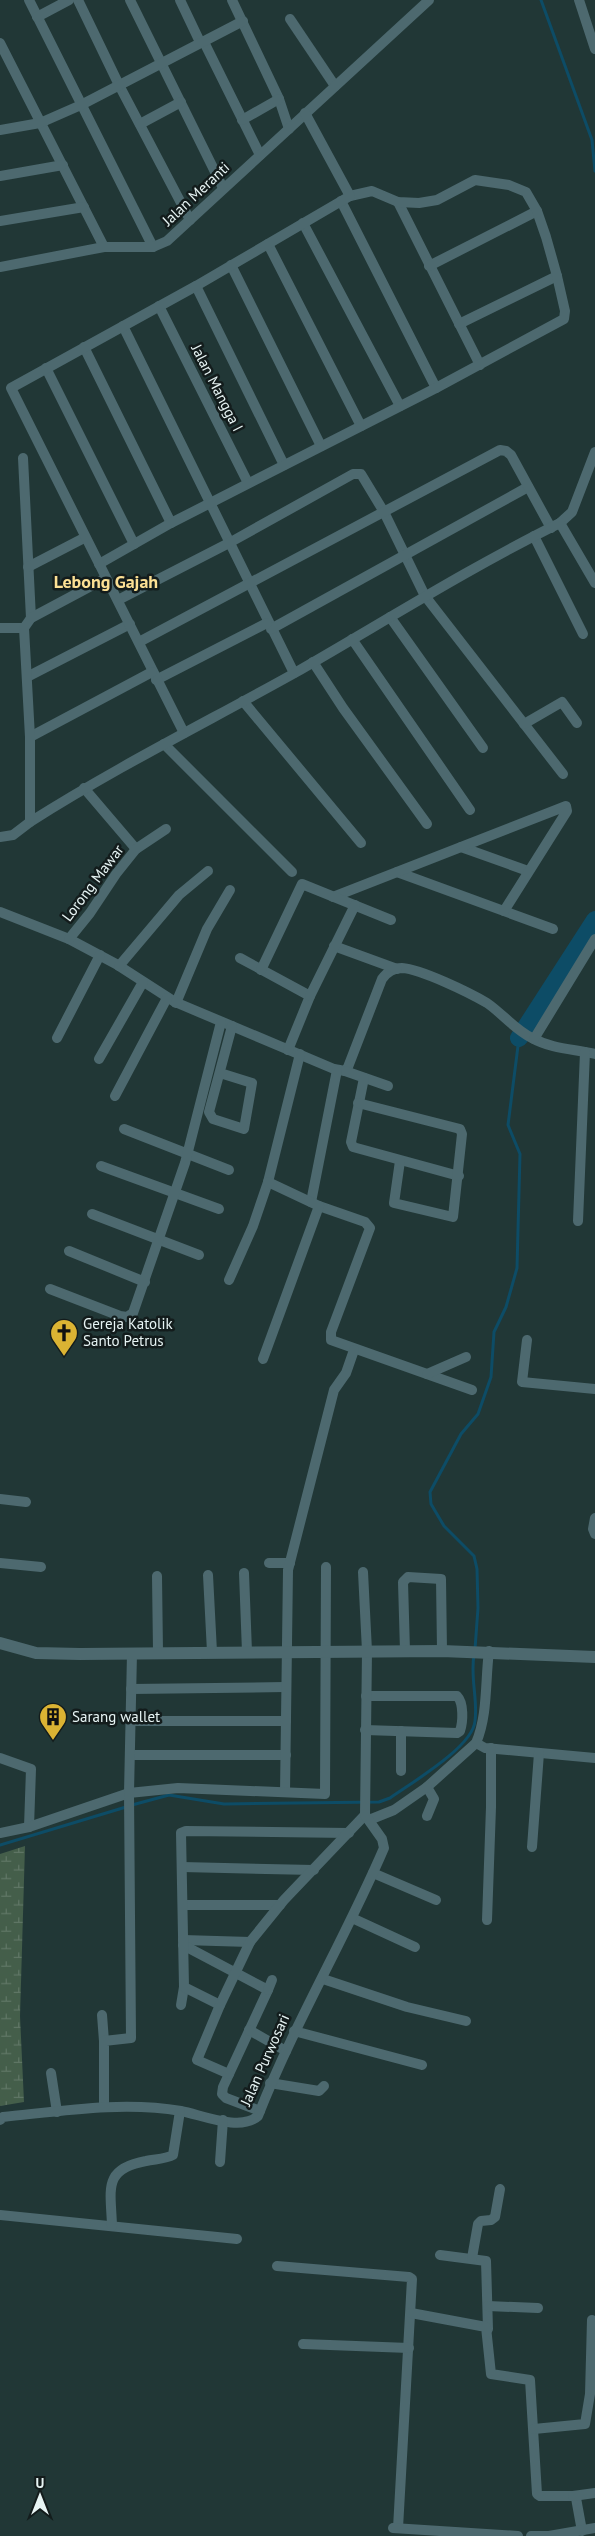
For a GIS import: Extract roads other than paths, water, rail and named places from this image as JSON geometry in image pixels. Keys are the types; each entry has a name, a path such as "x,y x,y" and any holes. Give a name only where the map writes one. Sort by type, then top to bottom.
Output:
{"street":[{"path":"29,0 153,247"},
{"path":"38,17 69,0"},
{"path":"78,0 119,85 190,220"},
{"path":"130,0 163,63 223,188"},
{"path":"180,0 260,155"},
{"path":"232,0 279,99 289,129"},
{"name":"Jalan Meranti","path":"0,267 104,247 153,247 167,242 223,188 429,0"},
{"path":"578,0 595,49"},
{"path":"290,19 336,86"},
{"path":"0,130 40,123 82,105 243,21"},
{"path":"0,43 104,247"},
{"path":"242,120 279,99"},
{"path":"140,124 181,102"},
{"path":"305,113 436,388"},
{"path":"0,176 62,165"},
{"path":"99,564 210,502 436,388 562,321 565,314 557,276 537,211 526,192 509,184 475,180 437,200 419,203 398,202 372,191 346,198 196,286 12,386 11,389 84,538 118,600 184,734"},
{"path":"398,202 480,365"},
{"path":"0,220 84,207"},
{"path":"429,266 537,211"},
{"path":"303,223 400,406"},
{"path":"268,244 361,426"},
{"path":"231,265 321,446"},
{"path":"459,324 557,276"},
{"path":"196,286 284,464"},
{"name":"Jalan Mangga I","path":"159,306 248,483"},
{"path":"123,326 269,626 294,673"},
{"path":"84,347 171,523"},
{"path":"46,368 134,544"},
{"path":"138,642 249,585 500,450 510,453 528,487 595,584"},
{"path":"0,837 12,835 84,788 294,673 425,596 556,525 572,512 595,452"},
{"path":"23,458 31,618"},
{"path":"118,600 229,543 356,473 364,476 406,554 425,596 563,774"},
{"path":"30,736 154,676 269,626 528,487"},
{"path":"534,536 583,634"},
{"path":"28,567 84,538"},
{"path":"30,822 30,736 24,628 31,618 106,578"},
{"path":"390,617 483,748"},
{"path":"27,677 130,624"},
{"path":"0,628 24,628"},
{"path":"352,639 470,810"},
{"path":"313,662 343,708 427,824"},
{"path":"243,701 361,843"},
{"path":"524,724 562,702 577,723"},
{"path":"164,744 292,872"},
{"path":"84,788 136,849"},
{"path":"333,897 566,806 567,811 504,911"},
{"name":"Lorong Mawar","path":"69,939 90,914 116,874 136,849 166,829"},
{"path":"461,847 528,872"},
{"path":"119,966 173,902 208,871"},
{"path":"397,872 553,929"},
{"path":"261,970 302,884 392,920"},
{"path":"115,1096 172,1000 204,935 230,890"},
{"path":"288,1050 310,996 355,905"},
{"path":"0,912 69,939 119,966 172,1000 221,1022 288,1050 388,1086"},
{"path":"534,1039 595,939"},
{"path":"334,946 397,969 407,969 475,997 496,1010 514,1028 534,1039 553,1046 590,1053 578,1221"},
{"path":"56,1038 100,955"},
{"path":"240,958 310,996"},
{"path":"341,1070 348,1067 382,979 389,972 397,969"},
{"path":"99,1059 143,982"},
{"path":"50,1289 120,1316 127,1317 133,1312 188,1153 221,1022"},
{"path":"220,1072 252,1083 244,1128 213,1119 209,1115 220,1072 232,1026"},
{"path":"229,1280 253,1226 268,1182 300,1054"},
{"path":"263,1358 315,1204 341,1070"},
{"path":"364,1078 351,1145 358,1150 459,1176"},
{"path":"358,1103 460,1128 462,1134 459,1176 453,1217 393,1202 400,1161"},
{"path":"124,1129 229,1170"},
{"path":"101,1166 219,1209"},
{"path":"268,1182 315,1204 365,1222 370,1228 330,1337 333,1342 472,1390"},
{"path":"92,1214 199,1255"},
{"path":"70,1251 144,1282"},
{"path":"527,1340 522,1382 595,1390"},
{"path":"285,1792 285,1687 290,1563 334,1390 346,1372 354,1350"},
{"path":"427,1374 466,1357"},
{"path":"0,1500 26,1502"},
{"path":"595,1518 593,1529 595,1534"},
{"path":"0,1563 41,1567"},
{"path":"269,1563 290,1563"},
{"path":"0,1833 29,1827 129,1795 178,1788 325,1794 326,1568"},
{"path":"364,1572 367,1651 365,1730 366,1815"},
{"path":"244,1573 247,1652"},
{"path":"208,1575 212,1652"},
{"path":"157,1576 158,1652"},
{"path":"405,1651 404,1579 440,1578 442,1651"},
{"path":"0,1643 44,1653 487,1651 595,1658"},
{"path":"229,2074 197,2060 220,2005 250,1942 280,1905 366,1815 394,1810 426,1787 471,1734 484,1712 487,1651"},
{"path":"104,2041 131,2038 131,1815 129,1795 132,1653"},
{"path":"131,1689 285,1687"},
{"path":"366,1696 457,1696 461,1701 471,1734"},
{"path":"131,1721 286,1721"},
{"path":"365,1730 471,1734 491,1748 595,1758"},
{"path":"401,1731 401,1771"},
{"path":"487,1920 491,1748"},
{"path":"532,1847 539,1753"},
{"path":"130,1755 286,1754"},
{"path":"0,1758 31,1769 29,1827"},
{"path":"426,1787 434,1799 427,1816"},
{"name":"Jalan Purwosari","path":"0,2120 104,2107 180,2111 223,2120 249,2122 258,2116 270,2082 294,2031 323,1979 384,1848 382,1839 366,1815"},
{"path":"181,2005 184,1987 181,1833 183,1831 349,1833"},
{"path":"182,1867 314,1870"},
{"path":"373,1873 436,1900"},
{"path":"183,1905 280,1905"},
{"path":"352,1918 415,1947"},
{"path":"183,1942 250,1942"},
{"path":"183,1942 235,1973 270,1985 223,2087 222,2094 226,2098 260,2111"},
{"path":"323,1979 407,2007 466,2021"},
{"path":"184,1987 220,2005"},
{"path":"102,2016 104,2107"},
{"path":"249,2030 286,2051"},
{"path":"294,2031 422,2066"},
{"path":"51,2073 57,2112"},
{"path":"270,2082 319,2091 324,2086"},
{"path":"112,2226 112,2179 129,2164 174,2155 180,2111"},
{"path":"220,2162 223,2120"},
{"path":"472,2258 478,2224 481,2221 495,2218 500,2189"},
{"path":"0,2214 237,2239"},
{"path":"440,2255 486,2261 491,2374 530,2380 538,2494 540,2496 573,2496 595,2493"},
{"path":"277,2266 409,2276 413,2281 395,2528 518,2536"},
{"path":"488,2306 538,2308"},
{"path":"411,2313 481,2326 488,2329"},
{"path":"534,2429 585,2424 590,2394 592,2320"},
{"path":"304,2344 409,2348"},
{"path":"573,2496 576,2498 582,2531"},
{"path":"531,2536 595,2528"}],"waterway":[{"path":"541,0 592,140 595,171"},
{"path":"519,1038 595,920"},
{"path":"475,1649 478,1608 477,1569 474,1556 444,1526 431,1504 430,1492 461,1434 478,1414 491,1377 494,1332 506,1307 517,1268 520,1154 508,1125 519,1038"},
{"path":"132,1805 169,1795 224,1804 379,1802 390,1798 440,1764 464,1742 472,1731 476,1713 473,1672 474,1655"},
{"path":"0,1845 126,1807"}],"place":[{"name":"Gereja Katolik Santo Petrus","path":"64,1357"},
{"name":"Sarang wallet","path":"53,1741"}],"district":[{"name":"Lebong Gajah","path":"106,582"}]}
